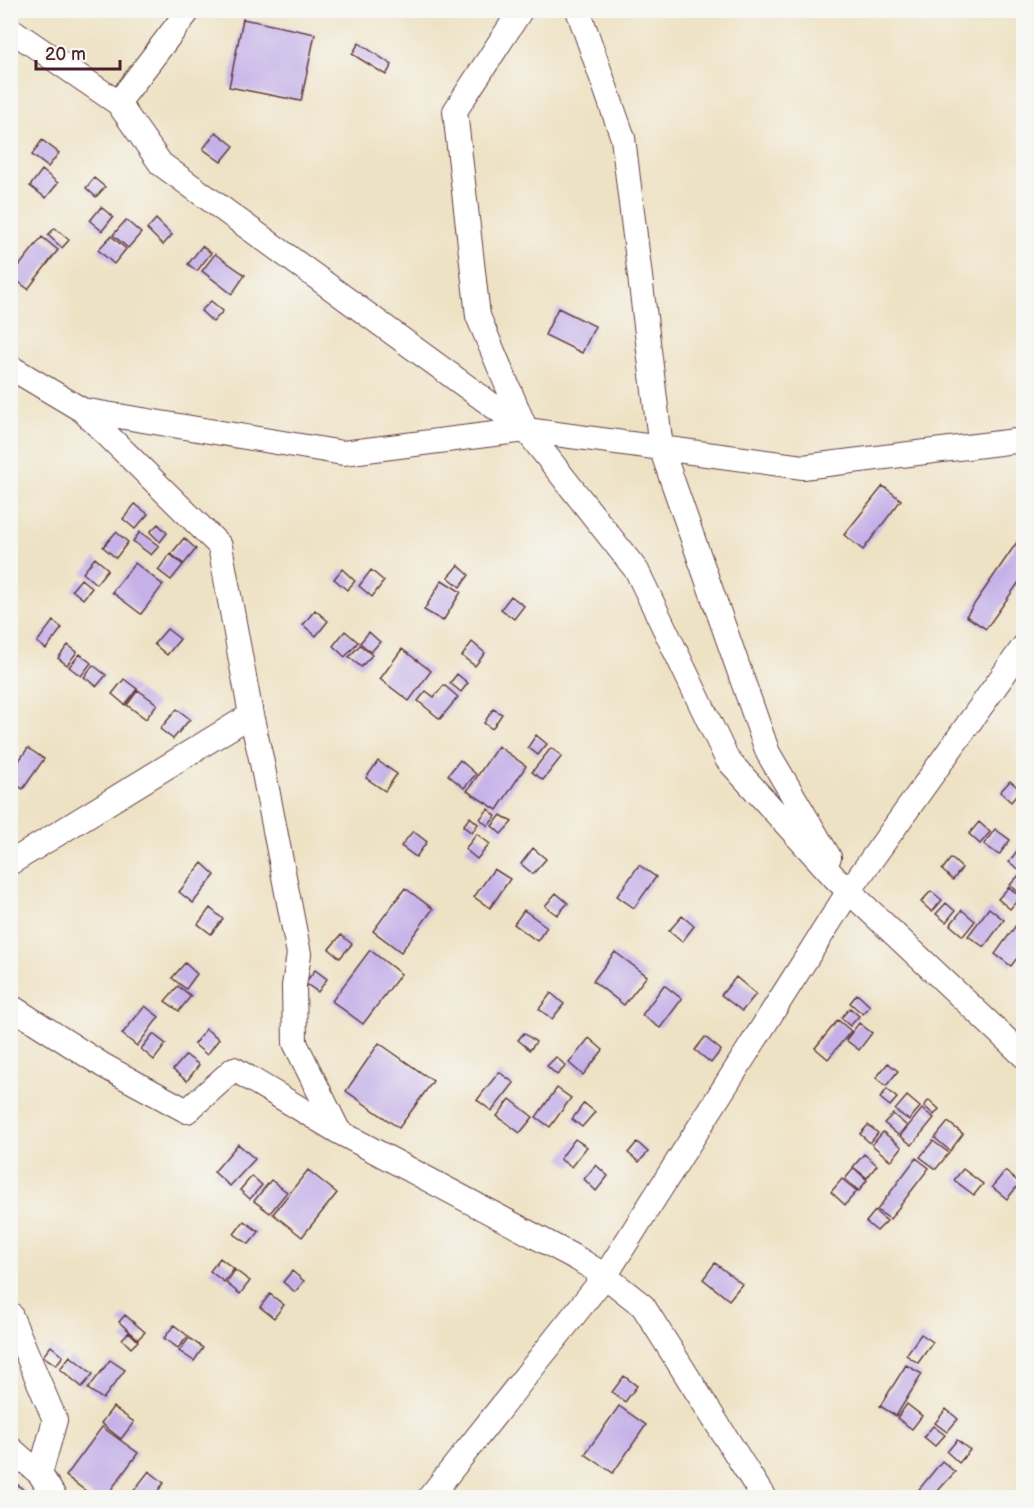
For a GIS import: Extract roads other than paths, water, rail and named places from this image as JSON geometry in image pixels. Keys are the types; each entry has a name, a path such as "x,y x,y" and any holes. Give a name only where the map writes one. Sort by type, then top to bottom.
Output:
{"street":[{"path":"118,104 189,10"},
{"path":"521,10 455,111 478,316 526,430 637,571 727,759 849,891 1023,1056"},
{"path":"578,10 623,138 661,448 768,753 849,891"},
{"path":"10,29 118,104 161,164 526,430"},
{"path":"10,368 82,410 220,546 299,954 294,986 295,1042 339,1132"},
{"path":"82,410 343,453 526,430 803,467 1023,440"},
{"path":"429,1497 605,1276 849,891 1023,646"},
{"path":"10,863 251,715"},
{"path":"10,1006 104,1066 188,1111 234,1069 339,1132 578,1259 605,1276 643,1306 764,1497"},
{"path":"10,1314 55,1420 40,1474"},
{"path":"10,1448 40,1474 55,1497"}]}
